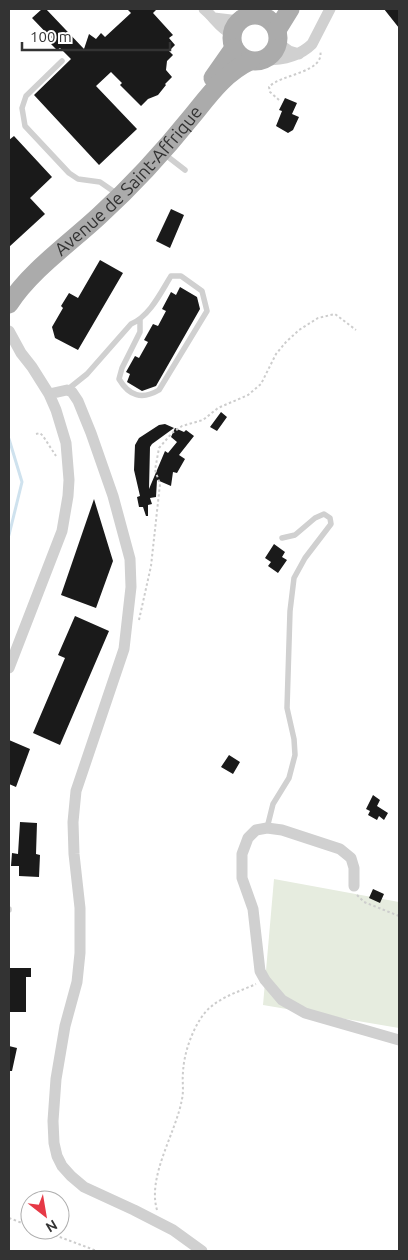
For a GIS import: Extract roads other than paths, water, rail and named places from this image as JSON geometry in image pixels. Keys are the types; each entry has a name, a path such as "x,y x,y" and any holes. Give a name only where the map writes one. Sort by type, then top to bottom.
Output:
{"main road":[{"name":"Avenue de Saint-Affrique","path":"9,304 25,283 102,214 162,152 235,68 273,53 290,9"},
{"path":"257,60 241,56 248,22 272,21 278,37"},
{"name":"Avenue de Saint-Affrique","path":"9,282 32,265 113,190 163,138 200,94 248,22"}],"street":[{"path":"204,9 214,18 248,22"},
{"path":"257,60 282,59 299,54 312,44 330,9"},
{"path":"278,37 289,51 299,54"},
{"path":"9,330 21,353 49,394 61,425 68,462 68,496 62,531 9,668"},
{"path":"9,349 21,353"},
{"path":"49,394 67,390 72,392 78,401 113,496 130,559 131,586 124,649 76,791 73,830 80,908 80,953 77,982 66,1026 56,1080 53,1121 54,1143 62,1166 84,1187 173,1230 202,1251"},
{"path":"354,886 354,868 351,858 340,849 282,830 267,828 256,830 248,838 242,854 242,878 253,909 260,971 265,980 282,1000 305,1013 399,1040"}],"lane":[{"path":"62,61 26,96 22,108 25,126 69,173 78,179 100,182 113,190"},
{"path":"162,152 185,170"},
{"path":"67,390 87,374 131,324 140,320 171,276 181,276 202,291 207,311 159,390 150,395 136,396 123,386 119,379 122,368 140,332 140,320"},
{"path":"267,828 273,804 289,778 295,755 294,738 287,708 290,611 294,578 305,558 331,524 330,518 324,514 315,518 295,535 282,538"}],"waterway":[{"path":"9,439 22,482 9,535"}]}
